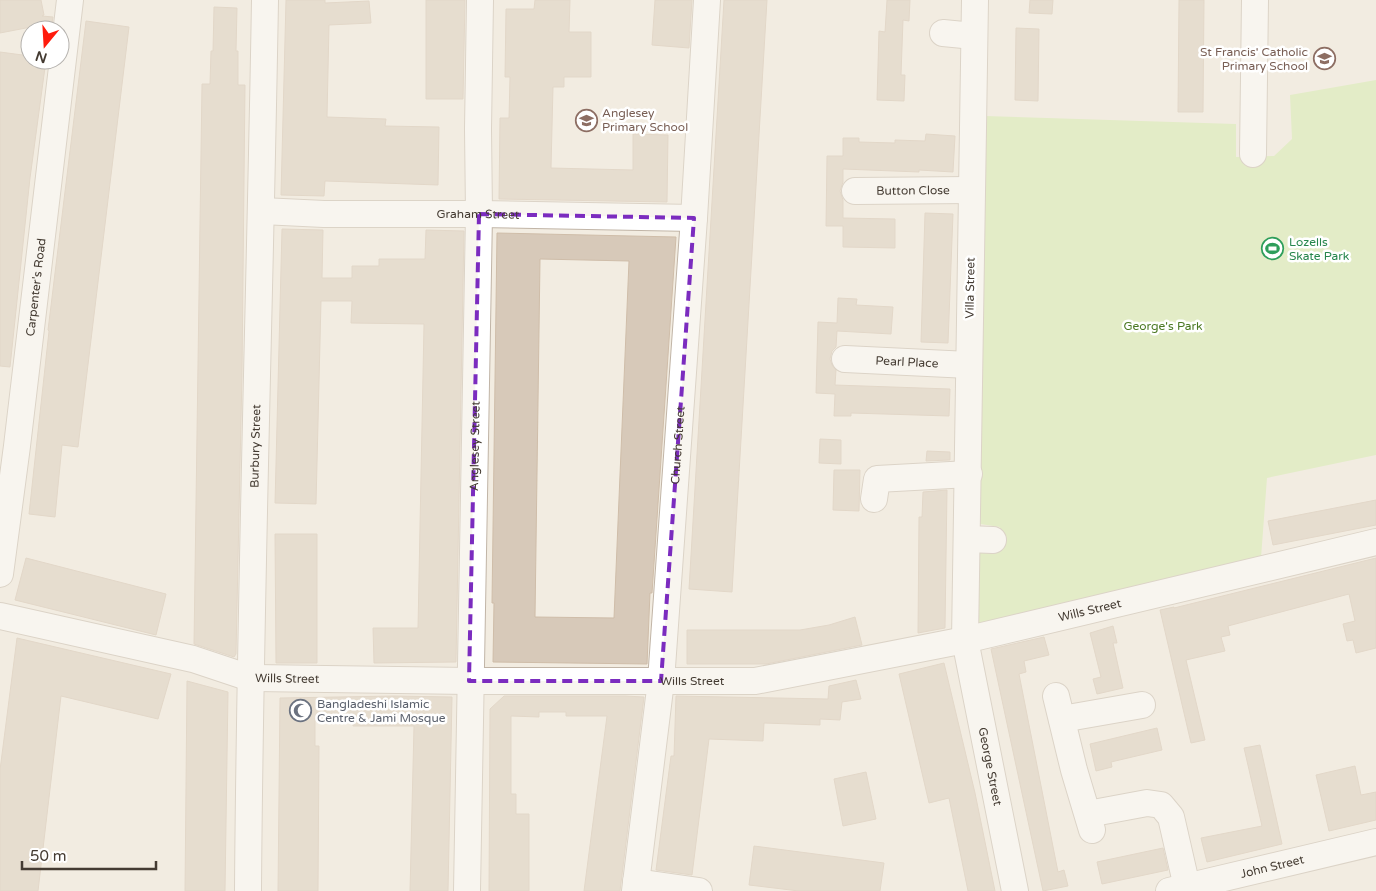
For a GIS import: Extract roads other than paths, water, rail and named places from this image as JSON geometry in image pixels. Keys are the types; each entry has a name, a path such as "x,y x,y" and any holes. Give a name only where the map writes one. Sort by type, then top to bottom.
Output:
{"street":[{"name":"Carpenter's Road","path":"0,574 70,0"},
{"name":"Burbury Street","path":"248,891 250,678 262,211 265,0"},
{"name":"Anglesey Street","path":"466,891 479,214 480,0"},
{"name":"Church Street","path":"636,886 661,681 694,218 707,0"},
{"name":"Villa Street","path":"965,640 975,0"},
{"path":"1253,154 1265,117 1255,0"},
{"path":"943,33 974,36"},
{"name":"Button Close","path":"855,190 971,190"},
{"name":"Graham Street","path":"262,211 324,214 479,214 694,218"},
{"name":"Pearl Place","path":"845,359 968,365"},
{"path":"874,499 877,479 969,474"},
{"path":"967,540 993,540"},
{"name":"Wills Street","path":"0,616 192,659 250,678 469,681 755,681 965,640 1376,542"},
{"name":"George Street","path":"965,640 1015,891"},
{"path":"1142,705 1059,708 1074,770 1090,823 1147,803 1160,805 1171,816 1178,889"},
{"name":"John Street","path":"1178,889 1376,842"},
{"path":"636,886 699,891"}],"place":[{"name":"St Francis' Catholic Primary School","path":"1324,59"},
{"name":"Anglesey Primary School","path":"586,120"},
{"name":"Lozells Skate Park","path":"1273,249"},
{"name":"Bangladeshi Islamic Centre & Jami Mosque","path":"301,711"}],"park label":[{"name":"George's Park","path":"1163,326"}]}
